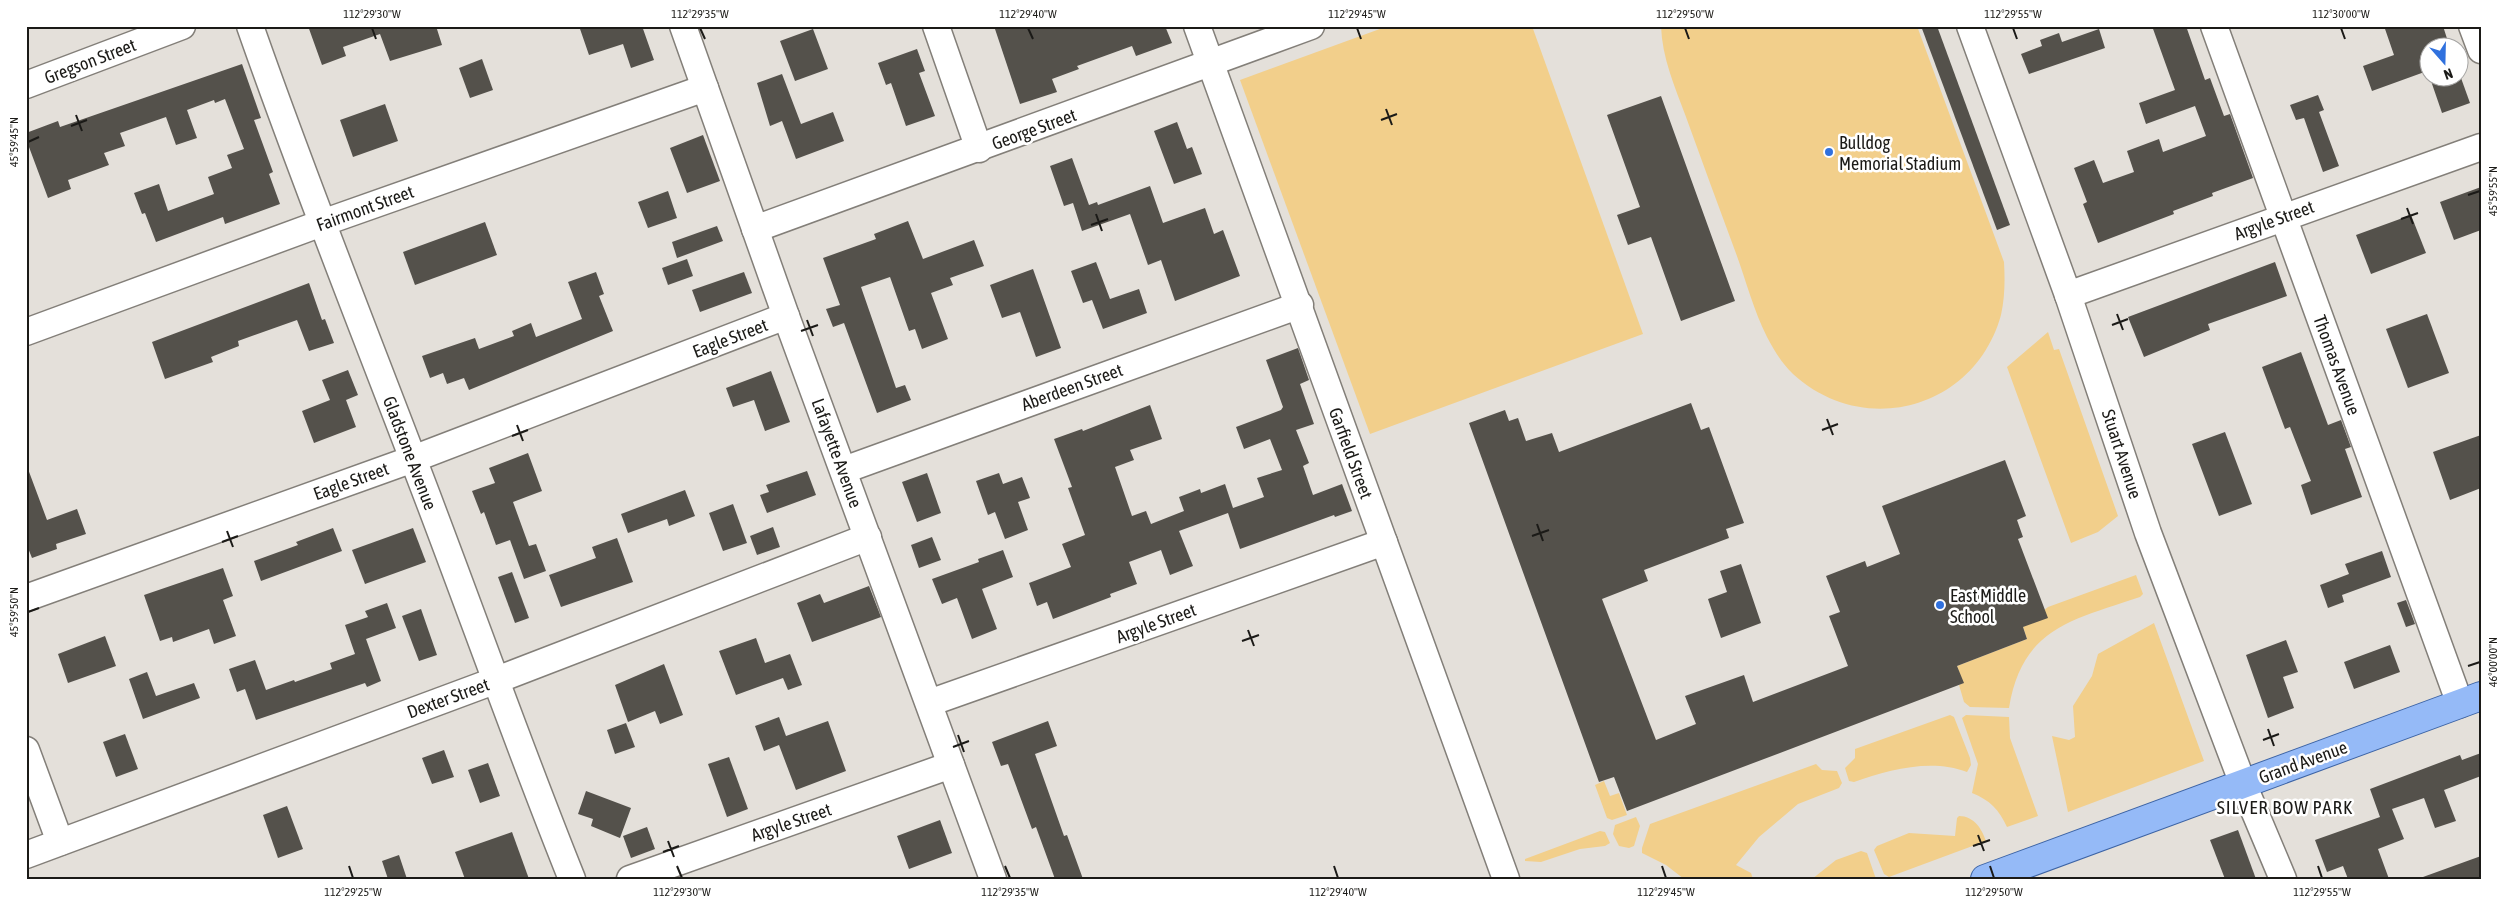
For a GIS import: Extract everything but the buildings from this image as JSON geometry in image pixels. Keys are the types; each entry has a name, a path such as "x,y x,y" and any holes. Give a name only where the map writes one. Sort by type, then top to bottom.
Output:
{"main road":[{"name":"Grand Avenue","path":"1985,879 2470,700"}],"street":[{"name":"Gregson Street","path":"26,85 182,26"},
{"name":"Gladstone Avenue","path":"250,26 322,223 413,459 494,681 572,879"},
{"name":"Lafayette Avenue","path":"683,26 786,316 994,879"},
{"path":"936,26 979,149"},
{"name":"Garfield Street","path":"1197,26 1300,305 1338,421 1384,542 1506,879"},
{"name":"George Street","path":"755,228 979,149 1311,26"},
{"name":"Stuart Avenue","path":"1970,26 2068,294 2148,533 2242,784 2283,879"},
{"name":"Thomas Avenue","path":"2214,26 2283,216 2470,700"},
{"path":"2472,26 2481,50"},
{"name":"Fairmont Street","path":"26,332 322,223 705,88"},
{"name":"Argyle Street","path":"2068,294 2481,147"},
{"name":"Aberdeen Street","path":"844,470 1300,305"},
{"name":"Eagle Street","path":"26,598 413,459 786,316"},
{"name":"Dexter Street","path":"26,854 494,681 868,537"},
{"name":"Argyle Street","path":"929,703 1384,542"},
{"path":"26,750 60,842"},
{"name":"Argyle Street","path":"630,879 951,765"}],"shaded area":[{"path":"1388,26 1532,26 1643,334 1370,434 1240,80"},
{"name":"Bulldog Memorial Stadium","path":"1661,26 1917,26 2004,262 2001,315 1988,347 1968,373 1942,392 1914,404 1883,409 1852,405 1821,394 1789,370 1778,357 1767,337 1753,304 1670,72 1664,50"},
{"path":"2048,332 2054,350 2059,349 2118,516 2098,532 2071,543 2007,367"},
{"path":"2136,575 2143,594 2140,597 2073,621 2054,631 2038,643 2026,660 2016,681 2009,708 1970,707 1964,702 1959,685 1963,683 1957,666 2027,639 2023,627 2048,607"},
{"path":"2154,623 2204,761 2068,812 2052,736 2069,740 2075,737 2073,706 2092,676 2098,654"},
{"path":"1950,715 1954,717 1970,758 1971,765 1967,772 1939,766 1910,767 1881,773 1854,782 1849,781 1845,768 1855,758 1855,749"},
{"path":"1966,715 2009,717 2010,738 2038,816 2007,827 1993,806 1972,793 1978,764 1962,718"},
{"path":"1816,764 1822,770 1837,771 1842,783 1839,788 1798,804 1759,837 1736,865 1751,873 1753,879 1684,879 1666,865 1642,853 1650,824"},
{"path":"1604,781 1610,796 1619,793 1627,815 1612,820 1607,818 1595,785"},
{"path":"1959,816 1969,818 1977,824 1986,841 1889,877 1884,874 1874,850 1877,846 1909,833 1955,836 1957,818"},
{"path":"1636,817 1640,826 1634,846 1629,848 1619,846 1613,834 1615,825"},
{"path":"1600,831 1605,832 1610,843 1605,846 1580,849 1541,862 1525,861 1525,859"},
{"path":"1861,851 1867,853 1876,879 1812,879 1836,860"}],"place":[{"name":"Bulldog Memorial Stadium","path":"1829,152"},
{"name":"East Middle School","path":"1940,605"}],"district":[{"name":"SILVER BOW PARK","path":"2285,807"}]}
